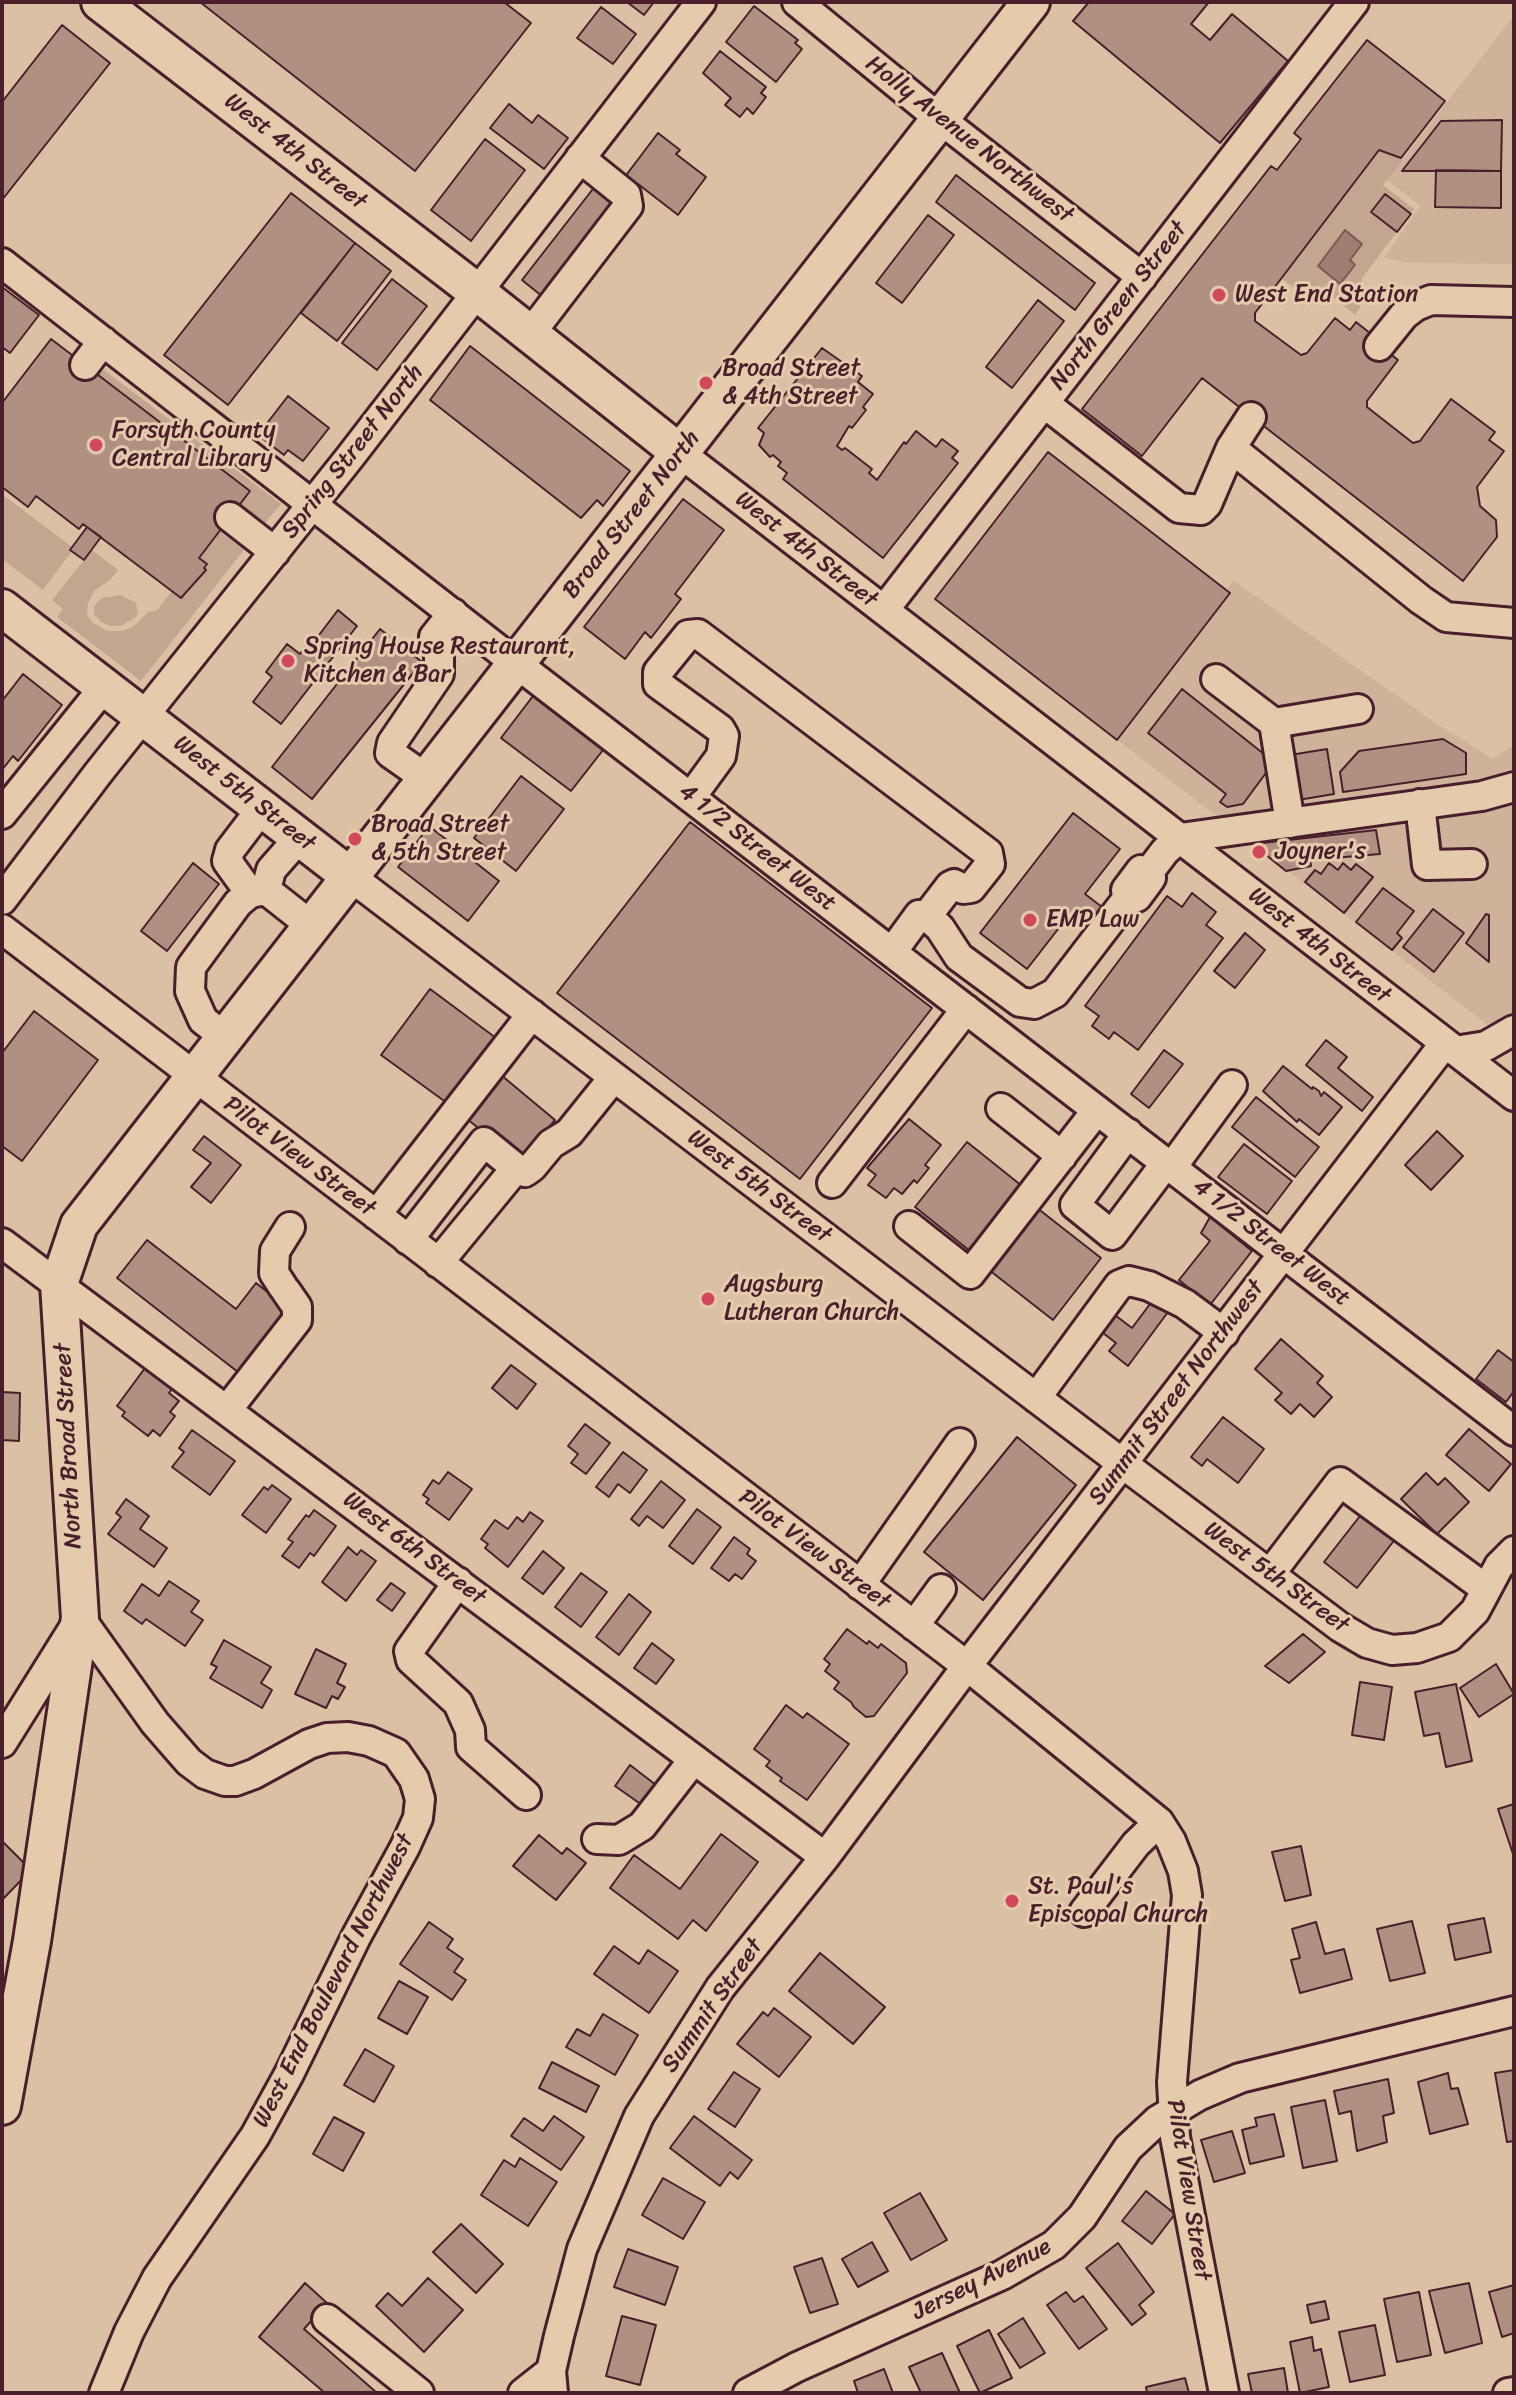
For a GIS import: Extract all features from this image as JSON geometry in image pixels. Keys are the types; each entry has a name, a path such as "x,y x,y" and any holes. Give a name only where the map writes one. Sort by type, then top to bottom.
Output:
{"main road":[{"name":"West 4th Street","path":"100,2 477,292 680,453"},
{"name":"Broad Street North","path":"351,877 1031,2"},
{"name":"West 5th Street","path":"2,608 351,877"},
{"name":"North Broad Street","path":"2,2106 32,1941 80,1618 59,1284 79,1225 351,877"}],"street":[{"name":"Spring Street North","path":"2,900 701,2"},
{"name":"Holly Avenue Northwest","path":"797,2 1142,277"},
{"name":"North Green Street","path":"884,610 1354,2"},
{"path":"530,334 628,206 626,195 580,158"},
{"name":"4 1/2 Street West","path":"2,263 517,664 1514,1431"},
{"path":"1379,346 1404,315 1431,300 1514,302"},
{"path":"85,365 103,341"},
{"path":"1044,403 1179,508 1201,510 1207,504 1231,448 1251,417"},
{"path":"1231,448 1446,617 1514,623"},
{"name":"West 4th Street","path":"680,453 1514,1096"},
{"path":"230,517 275,552"},
{"path":"427,779 390,753 392,743 439,674 439,653 434,637 453,613"},
{"path":"685,793 710,748 722,743 724,736 720,729 658,684 658,672 688,635 698,634 988,853 990,864 971,888 950,886 898,957"},
{"path":"1216,679 1274,723 1290,823"},
{"path":"2,814 105,686"},
{"path":"1274,723 1358,709"},
{"path":"927,918 959,957 1020,1002 1034,1004 1055,993 1127,899 1137,897 1151,878 1149,872 1180,838 1482,796 1514,787"},
{"path":"1420,804 1427,865 1472,864"},
{"path":"262,808 230,850 227,861 258,892 313,927"},
{"path":"226,1038 203,1020 190,991 191,967 238,903 258,892 271,870 300,837"},
{"name":"West 5th Street","path":"351,877 1123,1464 1340,1627 1367,1643 1392,1650 1417,1648 1449,1637 1475,1611 1499,1566 1514,1551"},
{"name":"Pilot View Street","path":"2,929 967,1666 1159,1822 1171,1841 1183,1871 1187,1895 1172,2082 1175,2137 1224,2393"},
{"path":"832,1183 966,1009"},
{"path":"376,1215 532,1014"},
{"path":"1450,1047 1486,1046 1514,1030"},
{"name":"Summit Street Northwest","path":"967,1666 1284,1254 1450,1047"},
{"path":"408,1240 484,1142 525,1172 551,1144 569,1133 614,1077"},
{"path":"1128,1133 1075,1205 1112,1235 1232,1085"},
{"path":"1001,1108 1062,1156"},
{"path":"909,1226 970,1274 1097,1110"},
{"path":"438,1263 516,1168"},
{"path":"227,1410 297,1320 297,1307 274,1273 275,1251 290,1227"},
{"name":"West 6th Street","path":"2,1243 825,1857"},
{"path":"1036,1398 1119,1285 1129,1281 1149,1286 1185,1304 1224,1333"},
{"path":"860,1585 960,1443"},
{"path":"1270,1574 1340,1482 1486,1589"},
{"path":"458,1582 409,1651 411,1660 458,1703 470,1730 471,1747 526,1795"},
{"path":"914,1626 941,1589"},
{"path":"2,1743 80,1618"},
{"name":"West End Boulevard Northwest","path":"80,1618 155,1723 189,1762 205,1774 235,1781 309,1744 327,1738 348,1737 369,1741 396,1753 414,1779 420,1799 418,1818 405,1847 356,1937 289,2074 255,2136 157,2278 129,2332 104,2393"},
{"name":"Summit Street","path":"552,2382 582,2249 639,2116 720,1988 825,1857 967,1666"},
{"path":"597,1839 619,1840 642,1826 694,1759"},
{"path":"1084,1912 1136,1844 1159,1822"},
{"name":"Jersey Avenue","path":"748,2393 797,2367 1002,2275 1054,2245 1082,2217 1128,2148 1172,2110 1240,2078 1514,2011"},
{"path":"327,2319 419,2393"},
{"path":"523,2393 552,2382"},
{"path":"1508,2393 1514,2392"}],"shaded area":[{"path":"1514,15 1514,264 1409,263 1384,258 1420,206 1387,180"},
{"path":"1379,150 1403,160 1383,185 1414,209 1362,278 1360,307 1355,315 1326,291 1315,304 1281,278"},
{"path":"1345,230 1362,244 1350,260 1355,265 1340,284 1318,266"},
{"path":"100,367 281,504 259,530 234,511 250,490 95,372"},
{"path":"2,494 72,547 43,590 2,559"},
{"path":"219,531 244,550 141,681 57,617 63,609 52,600 92,550 118,570 94,591 87,615 93,623 108,631 133,627 148,612 157,610 172,591 181,598 186,595 206,570 199,558"},
{"path":"1234,581 1437,724 1493,759 1514,745 1514,1045 1107,732"},
{"path":"121,595 136,603 136,617 121,626 101,622 94,614 94,606 102,598"}],"building":[{"path":"200,2 504,2 531,23 415,171"},
{"path":"627,2 654,2 644,15"},
{"path":"1089,2 1209,2 1191,24 1210,40 1232,14 1288,61 1220,143 1073,21"},
{"path":"754,6 798,40 795,43 802,49 776,82 726,42"},
{"path":"601,7 636,34 613,64 577,38"},
{"path":"62,25 110,63 2,200 2,102"},
{"name":"West End Station","path":"1367,40 1445,101 1401,158 1379,150 1255,313 1255,321 1301,355 1307,353 1335,318 1350,330 1356,322 1371,334 1369,337 1398,360 1367,401 1367,407 1413,443 1420,441 1451,399 1495,432 1489,440 1504,451 1477,487 1480,506 1496,520 1497,537 1463,581 1202,378 1142,456 1082,409 1271,166 1277,170 1301,139 1294,133"},
{"path":"720,51 766,87 761,93 766,97 753,114 747,108 740,117 725,105 731,98 703,73"},
{"path":"509,104 532,123 538,115 568,138 544,169 490,128"},
{"path":"1502,120 1501,171 1402,171 1441,121"},
{"path":"658,133 680,150 676,154 706,177 678,215 638,184 635,187 624,178"},
{"path":"485,139 525,170 471,241 431,210"},
{"path":"1436,170 1501,171 1501,208 1435,207"},
{"path":"956,175 1095,283 1075,310 936,202"},
{"path":"596,185 618,202 543,297 522,280"},
{"path":"291,193 355,243 228,405 164,355"},
{"path":"1385,194 1411,214 1397,232 1371,212"},
{"path":"928,215 954,235 902,303 876,283"},
{"path":"355,243 391,271 337,341 301,313"},
{"path":"392,279 427,306 377,370 342,343"},
{"path":"2,287 39,315 10,353 2,347"},
{"path":"1038,300 1064,321 1012,388 986,367"},
{"name":"Forsyth County Central Library","path":"51,339 250,491 199,558 207,564 206,570 181,598 83,524 79,529 36,496 28,507 2,487 2,403"},
{"path":"470,346 630,471 603,506 597,500 581,518 430,400"},
{"path":"822,348 862,376 858,382 873,394 863,407 866,410 852,428 849,426 837,446 842,450 845,448 872,469 869,473 877,480 904,442 906,444 916,431 936,447 942,439 958,451 952,458 958,463 883,558 783,479 787,473 778,466 781,462 773,455 770,457 759,445 764,433 758,428"},
{"path":"288,396 329,428 303,461 288,450 284,455 258,435"},
{"path":"1048,452 1230,593 1117,740 935,599"},
{"path":"683,499 724,530 675,594 681,599 651,638 645,632 625,659 584,627"},
{"path":"87,527 101,537 84,560 70,550"},
{"path":"338,610 357,626 281,724 253,702 272,677 266,672 287,644 300,654 310,640 313,643"},
{"path":"380,629 422,662 312,799 272,767"},
{"path":"23,674 62,705 18,761 13,756 2,770 2,701"},
{"path":"1182,689 1274,762 1243,804 1227,807 1220,802 1226,794 1148,733"},
{"path":"533,696 603,750 571,791 501,738"},
{"path":"1443,739 1466,753 1466,774 1343,792 1340,772 1359,751"},
{"path":"1327,749 1334,794 1298,800 1290,755"},
{"path":"521,776 564,809 516,871 474,838"},
{"path":"1073,813 1120,849 1085,894 1102,907 1085,928 1069,915 1027,969 980,933"},
{"path":"690,822 932,1008 800,1179 557,993"},
{"path":"429,826 499,881 468,921 398,867"},
{"path":"1376,830 1380,854 1310,860 1311,866 1286,871 1261,851 1262,843"},
{"path":"193,863 219,884 167,951 141,931"},
{"path":"1329,863 1338,870 1343,863 1351,870 1356,864 1373,877 1344,913 1305,882 1315,870 1321,874"},
{"path":"1383,888 1414,911 1397,933 1402,938 1392,950 1356,922"},
{"path":"1192,893 1216,912 1206,925 1223,938 1138,1050 1114,1032 1109,1039 1092,1026 1099,1016 1085,1006 1167,896 1182,907"},
{"path":"1433,909 1464,933 1434,972 1403,947"},
{"path":"1486,914 1489,915 1489,962 1466,943"},
{"path":"1245,933 1265,950 1235,988 1214,971"},
{"path":"430,989 496,1038 447,1103 381,1055"},
{"path":"34,1011 98,1060 22,1161 2,1146 2,1053"},
{"path":"1326,1040 1347,1057 1338,1068 1373,1097 1362,1111 1306,1065"},
{"path":"1164,1050 1183,1064 1149,1108 1131,1094"},
{"path":"1283,1066 1319,1091 1321,1096 1324,1092 1342,1107 1319,1135 1299,1119 1297,1122 1263,1091"},
{"path":"501,1075 555,1120 520,1162 466,1118"},
{"path":"1256,1097 1319,1147 1295,1177 1232,1127"},
{"path":"909,1119 941,1145 925,1165 929,1168 917,1183 914,1180 902,1194 894,1188 886,1198 868,1185 876,1175 867,1168"},
{"path":"1437,1131 1463,1156 1431,1190 1405,1165"},
{"path":"204,1136 241,1165 211,1203 191,1187 211,1163 193,1150"},
{"path":"967,1142 1022,1186 970,1251 915,1207"},
{"path":"1244,1144 1292,1181 1267,1214 1218,1177"},
{"path":"1032,1204 1101,1258 1053,1320 984,1266"},
{"path":"1210,1217 1252,1251 1210,1305 1179,1280 1210,1241 1201,1233"},
{"path":"147,1240 236,1309 256,1283 292,1311 243,1376 117,1278"},
{"path":"1153,1300 1168,1312 1128,1366 1109,1351 1116,1343 1094,1326 1107,1309 1132,1328"},
{"path":"1281,1339 1323,1376 1317,1383 1332,1397 1314,1417 1300,1404 1291,1414 1275,1400 1282,1393 1255,1369"},
{"path":"1498,1350 1514,1362 1514,1391 1506,1402 1476,1379"},
{"path":"511,1365 536,1384 517,1409 492,1388"},
{"path":"145,1368 172,1389 169,1393 179,1401 170,1412 175,1416 160,1436 153,1430 148,1436 122,1416 125,1412 117,1406"},
{"path":"2,1392 20,1393 19,1441 2,1440"},
{"path":"1223,1417 1264,1449 1238,1483 1207,1459 1202,1466 1191,1457"},
{"path":"585,1424 610,1443 586,1474 571,1463 578,1454 568,1446"},
{"path":"1469,1429 1511,1464 1489,1491 1446,1455"},
{"path":"192,1430 235,1461 210,1495 172,1467 184,1452 179,1448"},
{"path":"1017,1437 1076,1485 983,1600 924,1552"},
{"path":"623,1452 647,1470 630,1493 618,1484 609,1497 596,1487"},
{"path":"448,1472 472,1489 449,1520 426,1503 429,1499 423,1495 433,1480 439,1484"},
{"path":"1426,1473 1438,1485 1445,1478 1469,1502 1437,1534 1401,1499"},
{"path":"661,1481 685,1500 663,1528 647,1516 639,1526 631,1519"},
{"path":"272,1485 291,1499 266,1533 242,1515 264,1487 268,1490"},
{"path":"126,1499 149,1516 140,1529 167,1548 154,1567 108,1534 121,1517 116,1513"},
{"path":"1367,1507 1400,1533 1357,1588 1324,1562"},
{"path":"697,1509 721,1527 693,1564 669,1546"},
{"path":"314,1510 336,1526 314,1556 310,1553 299,1568 282,1556 293,1542 288,1539 306,1515 309,1517"},
{"path":"530,1512 543,1521 508,1567 485,1548 488,1544 481,1539 495,1520 508,1529 517,1517 523,1522"},
{"path":"734,1537 750,1549 747,1554 756,1561 742,1579 735,1574 729,1581 711,1568"},
{"path":"348,1547 357,1555 361,1550 376,1561 346,1601 322,1582"},
{"path":"543,1551 564,1568 543,1594 522,1578"},
{"path":"581,1573 607,1592 581,1627 555,1607"},
{"path":"169,1581 199,1601 191,1612 203,1620 185,1646 146,1619 142,1624 124,1611 142,1584 159,1596"},
{"path":"391,1583 405,1593 392,1611 377,1600"},
{"path":"629,1594 651,1612 619,1655 596,1637"},
{"path":"847,1629 867,1644 869,1641 878,1648 881,1644 906,1663 907,1673 874,1716 866,1717 834,1689 839,1682 825,1671 830,1664 824,1659"},
{"path":"1303,1634 1325,1652 1289,1683 1265,1666"},
{"path":"224,1640 271,1667 261,1683 272,1690 262,1708 210,1678 217,1667 211,1664"},
{"path":"652,1643 674,1660 656,1684 634,1668"},
{"path":"316,1649 346,1664 337,1683 345,1687 338,1699 332,1696 326,1708 295,1694"},
{"path":"1496,1664 1514,1694 1479,1717 1460,1688"},
{"path":"1360,1682 1392,1687 1384,1740 1352,1735"},
{"path":"1456,1684 1472,1761 1446,1767 1439,1733 1424,1736 1415,1692"},
{"path":"786,1705 803,1718 807,1713 849,1744 807,1800 780,1781 782,1778 766,1766 770,1761 754,1749"},
{"path":"630,1765 656,1785 642,1805 615,1786"},
{"path":"1514,1804 1514,1854 1513,1854 1498,1809"},
{"path":"721,1834 758,1862 706,1931 693,1920 678,1939 610,1888 634,1855 680,1889"},
{"path":"539,1835 562,1854 567,1848 586,1863 556,1900 513,1866"},
{"path":"2,1841 31,1870 2,1900"},
{"path":"1301,1846 1311,1895 1285,1901 1272,1852"},
{"path":"1484,1918 1491,1952 1455,1960 1448,1925"},
{"path":"1412,1921 1425,1973 1390,1981 1377,1929"},
{"path":"429,1922 453,1939 447,1948 463,1959 454,1972 466,1980 452,2000 400,1964"},
{"path":"1316,1922 1325,1954 1344,1949 1352,1979 1300,1993 1291,1960 1300,1958 1292,1929"},
{"path":"614,1946 639,1964 648,1950 678,1971 649,2013 594,1974"},
{"path":"820,1953 885,2007 853,2044 789,1991"},
{"path":"399,1981 428,1997 407,2034 378,2018"},
{"path":"774,2008 811,2037 779,2077 737,2044 763,2012 768,2016"},
{"path":"603,2014 638,2035 615,2075 566,2047 577,2029 590,2036"},
{"path":"365,2049 394,2066 374,2102 344,2085"},
{"path":"552,2062 599,2086 586,2112 539,2088"},
{"path":"1514,2070 1514,2141 1507,2142 1495,2073"},
{"path":"734,2072 760,2089 735,2127 708,2109"},
{"path":"1448,2073 1451,2089 1458,2088 1468,2124 1430,2134 1418,2082"},
{"path":"1388,2079 1394,2113 1383,2116 1387,2142 1357,2151 1351,2111 1339,2114 1334,2091"},
{"path":"1325,2100 1337,2161 1303,2168 1291,2107"},
{"path":"1274,2114 1284,2156 1250,2164 1242,2130 1257,2126 1255,2118"},
{"path":"554,2116 584,2137 561,2170 511,2136 524,2118 543,2131"},
{"path":"694,2116 752,2160 738,2179 730,2172 720,2186 670,2148"},
{"path":"334,2117 364,2133 343,2171 313,2154"},
{"path":"1232,2131 1245,2173 1214,2182 1201,2140"},
{"path":"520,2158 557,2182 528,2226 481,2195 504,2160 515,2167"},
{"path":"663,2178 705,2202 683,2239 642,2215"},
{"path":"1146,2191 1175,2214 1152,2244 1122,2221"},
{"path":"920,2193 947,2240 911,2260 884,2213"},
{"path":"461,2224 503,2264 476,2293 433,2252"},
{"path":"872,2242 888,2271 858,2287 842,2259"},
{"path":"1118,2243 1154,2292 1139,2305 1146,2314 1132,2325 1086,2268"},
{"path":"628,2249 678,2267 665,2305 614,2287"},
{"path":"822,2258 838,2304 810,2313 794,2267"},
{"path":"428,2278 463,2310 424,2352 376,2306 388,2293 402,2306"},
{"path":"305,2283 327,2303 304,2329 377,2393 325,2393 259,2337"},
{"path":"1469,2283 1482,2343 1445,2353 1429,2291"},
{"path":"1514,2285 1514,2333 1502,2337 1489,2292"},
{"path":"1066,2292 1074,2302 1083,2296 1107,2329 1079,2349 1047,2305"},
{"path":"1419,2292 1431,2355 1397,2362 1384,2299"},
{"path":"1325,2301 1329,2319 1311,2323 1307,2305"},
{"path":"622,2316 656,2325 640,2385 606,2376"},
{"path":"1023,2318 1045,2353 1020,2368 998,2334"},
{"path":"1375,2325 1385,2375 1350,2382 1339,2332"},
{"path":"989,2330 1012,2378 980,2393 957,2346"},
{"path":"1312,2337 1314,2351 1321,2349 1329,2387 1300,2393 1290,2342"},
{"path":"942,2353 960,2393 921,2393 909,2367"},
{"path":"1284,2368 1288,2393 1252,2393 1248,2374"},
{"path":"884,2369 893,2393 858,2393 854,2381"},
{"path":"1185,2378 1189,2393 1147,2393 1146,2387"}],"place":[{"name":"West End Station","path":"1219,295"},
{"name":"Broad Street & 4th Street","path":"706,383"},
{"name":"Forsyth County Central Library","path":"96,445"},
{"name":"Spring House Restaurant, Kitchen & Bar","path":"288,661"},
{"name":"Broad Street & 5th Street","path":"355,839"},
{"name":"Joyner's","path":"1259,852"},
{"name":"EMP Law","path":"1030,920"},
{"name":"Augsburg Lutheran Church","path":"708,1299"},
{"name":"St. Paul's Episcopal Church","path":"1012,1901"}]}
